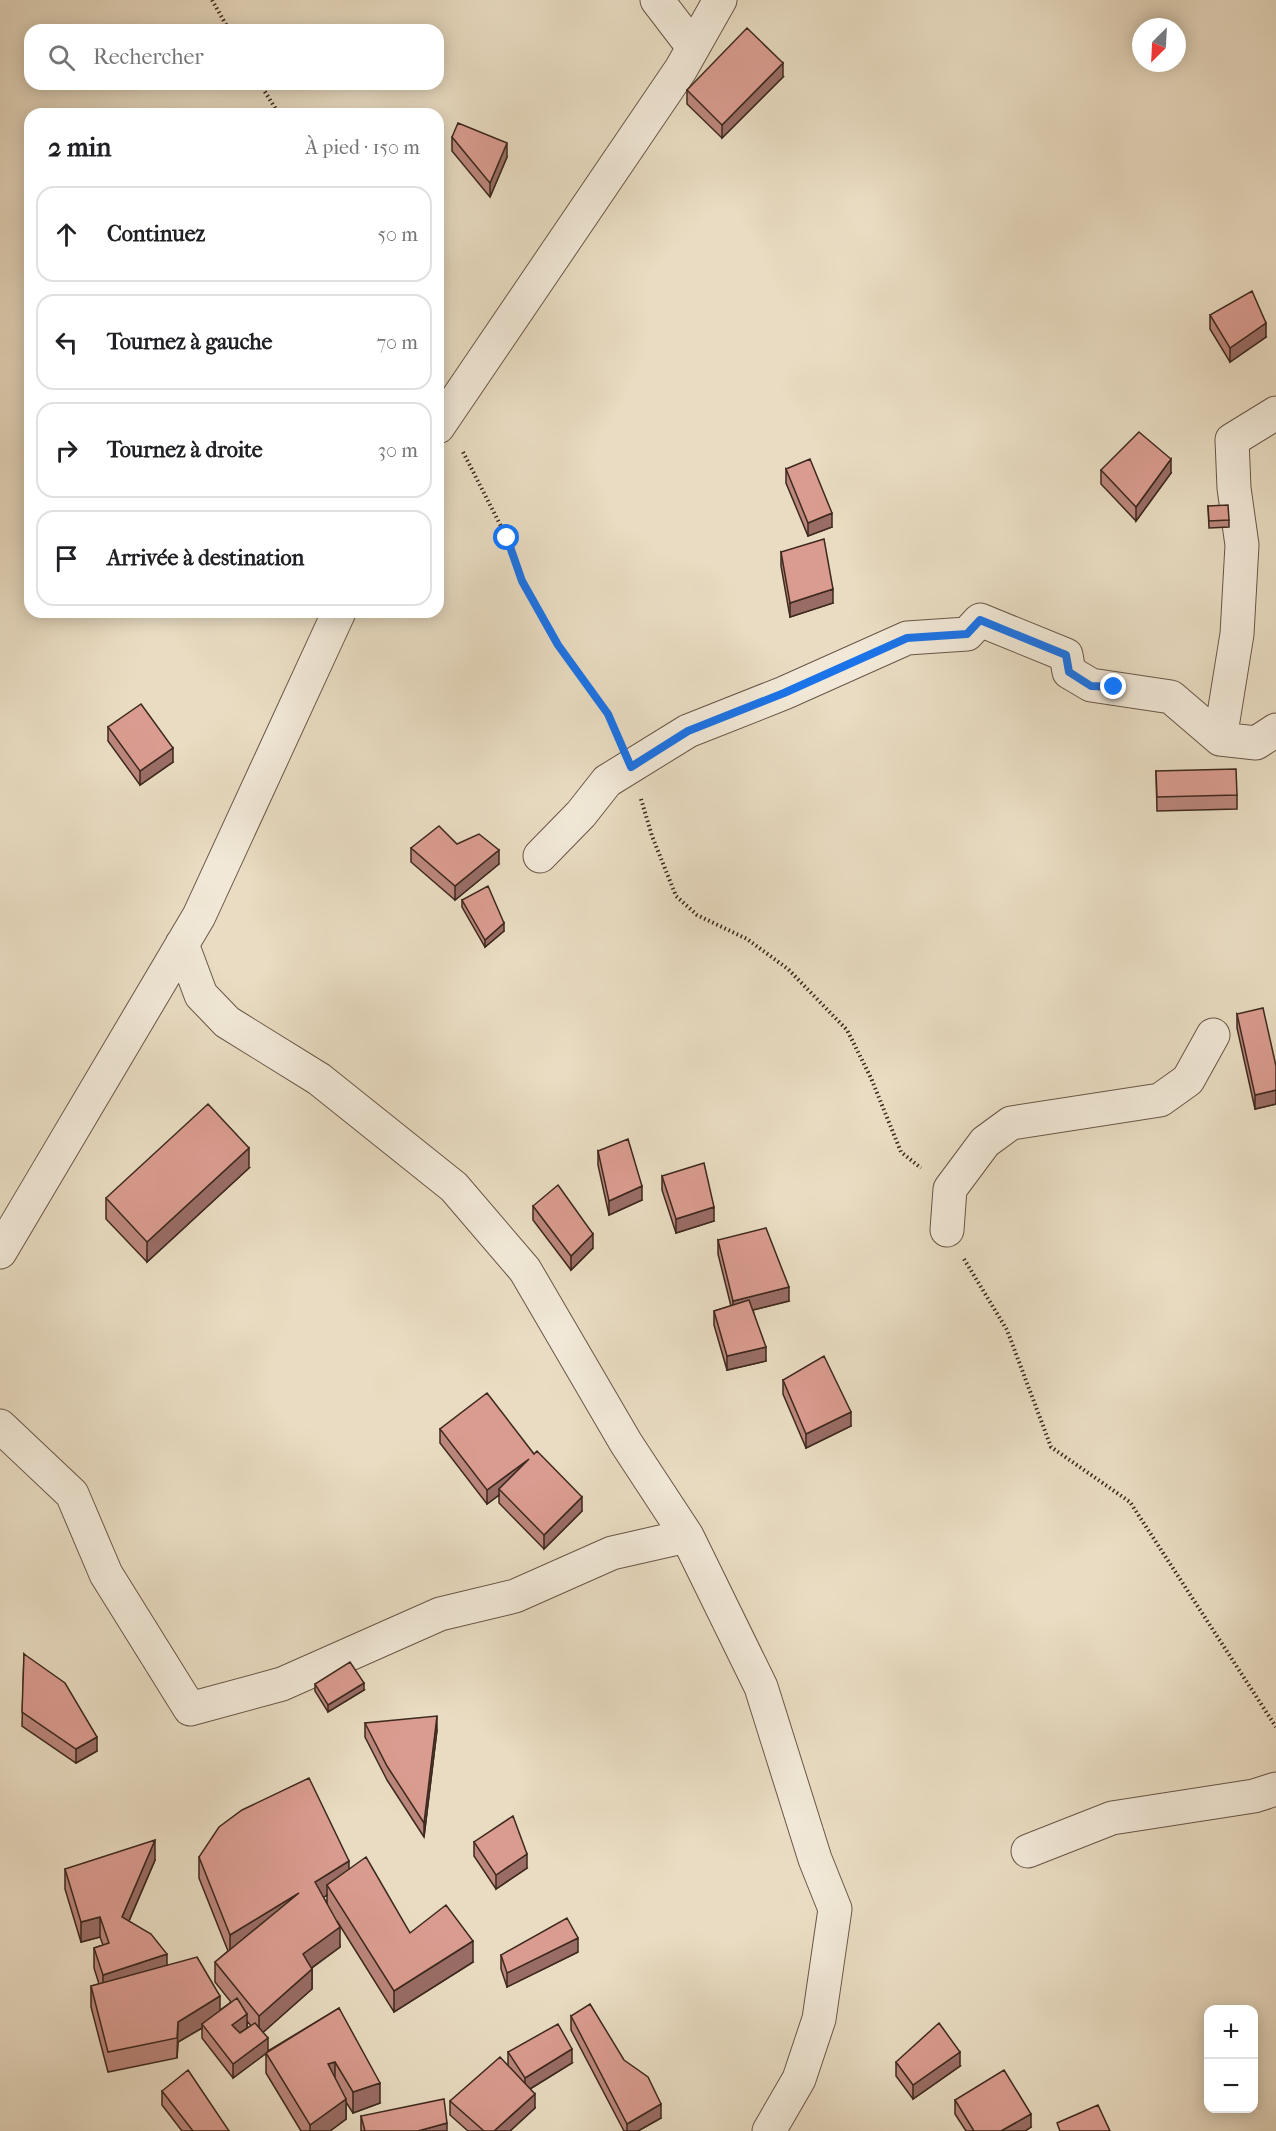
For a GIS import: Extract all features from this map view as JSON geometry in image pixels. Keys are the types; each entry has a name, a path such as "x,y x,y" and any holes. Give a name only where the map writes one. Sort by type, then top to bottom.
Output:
{"street":[{"path":"657,0 693,47"},
{"path":"444,418 693,47 720,0"},
{"path":"1220,740 1238,634 1242,545 1234,488 1232,440 1276,412"},
{"path":"0,1252 199,916 336,618"},
{"path":"540,856 581,814 607,781 688,731 784,693 907,638 967,634 980,620 1066,655 1069,672 1091,686 1171,697 1220,740 1256,743 1276,730"},
{"path":"182,944 201,995 227,1022 319,1079 454,1186 525,1270 626,1443 687,1536 762,1687 815,1859 835,1910 819,2019 800,2079 769,2131"},
{"path":"148,1002 201,995"},
{"path":"947,1230 950,1189 985,1142 1011,1122 1160,1100 1188,1080 1213,1035"},
{"path":"0,1426 72,1494 106,1574 190,1709 282,1684 440,1614 515,1596 612,1554 687,1536"},
{"path":"1028,1851 1112,1818 1254,1796 1276,1789"}],"path":[{"path":"212,0 226,24"},
{"path":"264,90 275,108"},
{"path":"444,425 507,538 522,581 558,645 608,714 631,767 652,836 676,896 698,915 747,939 788,969 847,1030 871,1078 901,1152 928,1174"},
{"path":"947,1230 1007,1330 1051,1447 1130,1502 1276,1727"}],"building":[{"path":"747,28 783,63 722,125 687,90"},
{"path":"458,123 507,143 490,183 452,137"},
{"path":"1252,291 1266,323 1230,348 1210,315"},
{"path":"1139,432 1171,459 1136,507 1101,470"},
{"path":"810,459 832,513 808,523 786,469"},
{"path":"1228,505 1229,520 1209,521 1208,506"},
{"path":"824,539 833,589 790,603 781,552"},
{"path":"141,704 173,748 140,771 108,727"},
{"path":"1236,769 1237,795 1157,797 1156,771"},
{"path":"439,826 457,844 479,834 499,850 455,886 411,848"},
{"path":"488,886 504,923 485,940 462,900"},
{"path":"1263,1008 1276,1066 1276,1090 1255,1095 1237,1014"},
{"path":"208,1104 249,1148 147,1242 106,1198"},
{"path":"628,1139 642,1186 609,1201 598,1151"},
{"path":"704,1163 714,1207 676,1219 662,1176"},
{"path":"558,1185 593,1234 571,1256 533,1206"},
{"path":"766,1228 789,1287 733,1301 718,1240"},
{"path":"749,1300 766,1347 727,1356 714,1311"},
{"path":"824,1356 851,1412 806,1434 783,1380"},
{"path":"487,1393 534,1454 537,1451 582,1497 544,1535 499,1489 529,1459 487,1490 440,1429"},
{"path":"24,1654 65,1683 97,1737 76,1749 22,1712"},
{"path":"350,1662 364,1683 328,1705 315,1684"},
{"path":"437,1716 424,1823 387,1766 365,1723"},
{"path":"309,1778 349,1861 315,1882 340,1927 303,1954 312,1969 259,2016 215,1962 299,1893 230,1935 199,1857 219,1827 242,1810"},
{"path":"513,1816 527,1854 496,1875 474,1842"},
{"path":"155,1840 122,1917 151,1934 167,1954 103,1975 94,1948 109,1943 100,1917 81,1922 65,1869"},
{"path":"366,1857 410,1933 446,1905 473,1941 394,1991 327,1885"},
{"path":"567,1918 578,1938 507,1973 501,1955"},
{"path":"197,1957 220,1996 178,2022 177,2038 108,2052 91,1986"},
{"path":"237,1998 247,2014 232,2025 240,2033 255,2023 268,2038 233,2064 202,2024"},
{"path":"590,2004 624,2060 648,2077 661,2104 627,2124 571,2016"},
{"path":"339,2008 380,2083 353,2092 335,2062 328,2064 346,2099 310,2125 266,2053"},
{"path":"939,2023 960,2052 913,2085 896,2062"},
{"path":"558,2024 572,2049 525,2078 508,2052"},
{"path":"500,2057 535,2094 494,2131 484,2131 450,2101"},
{"path":"188,2070 229,2131 193,2131 162,2091"},
{"path":"1004,2070 1031,2114 1001,2131 974,2131 955,2100"},
{"path":"444,2099 447,2123 418,2131 365,2131 361,2116"},
{"path":"1098,2105 1110,2131 1060,2131 1057,2123"}],"route":[{"path":"507,538 522,581 558,645 608,714 631,767 688,731 784,693 907,638 967,634 980,620 1066,655 1069,672 1091,686 1114,687"}]}
